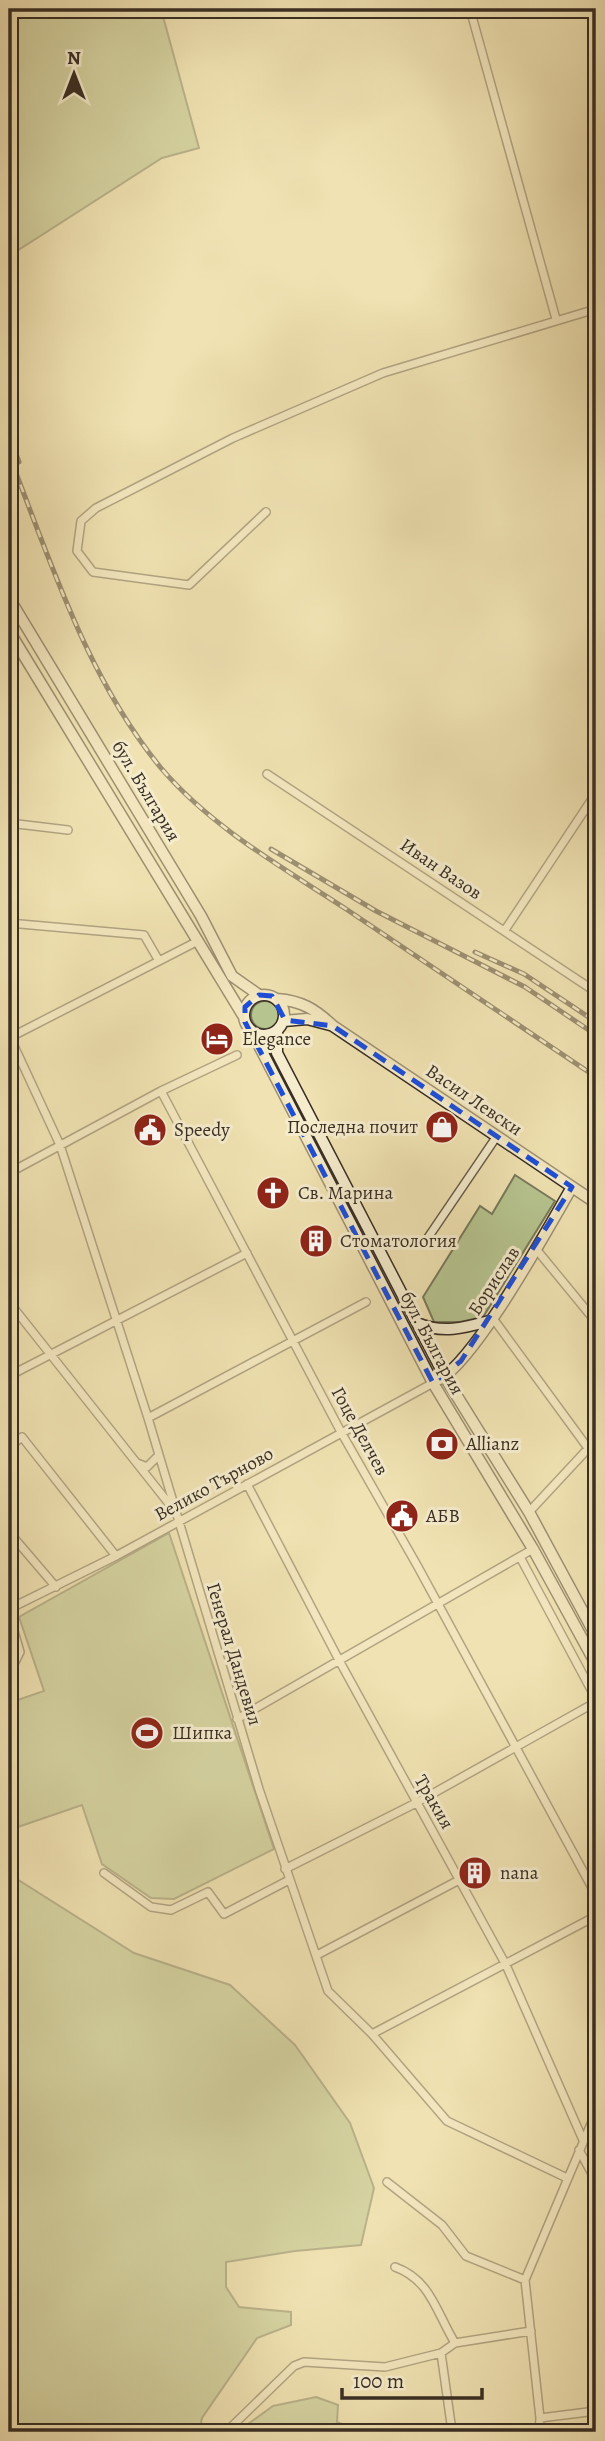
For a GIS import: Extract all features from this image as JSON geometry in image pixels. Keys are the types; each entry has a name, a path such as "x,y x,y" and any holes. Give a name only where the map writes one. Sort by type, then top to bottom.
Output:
{"main road":[{"name":"бул. България","path":"9,598 201,916 232,976 259,995"},
{"name":"бул. България","path":"9,631 244,1017"},
{"path":"259,995 277,999 284,1009 284,1021 277,1031 262,1035 251,1030 244,1017 248,1003 259,995"},
{"name":"Васил Левски","path":"277,999 308,1005 333,1026 596,1203"},
{"name":"Васил Левски","path":"284,1021 307,1019 333,1026"},
{"name":"бул. България","path":"251,1030 433,1383 533,1549 596,1664"},
{"name":"бул. България","path":"277,1031 277,1053 445,1377 528,1512 596,1636"},
{"name":"Борислав","path":"433,1383 445,1377 461,1361 536,1249 572,1186"},
{"path":"417,1323 430,1328 451,1330 490,1319"}],"street":[{"path":"470,9 556,319"},
{"path":"265,512 189,585 93,572 77,551 81,521 96,508 233,438 383,373 596,309"},
{"name":"Иван Вазов","path":"267,774 593,990"},
{"path":"505,930 596,793"},
{"path":"9,803 9,853"},
{"path":"10,823 68,830"},
{"path":"9,923 144,935 159,961"},
{"path":"9,1037 198,941"},
{"path":"593,990 596,978"},
{"name":"Генерал Дандевил","path":"9,1037 60,1145 114,1320 148,1418 237,1719 285,1870 328,1991 372,2034 447,2121 567,2178"},
{"path":"9,1172 161,1091 237,1055"},
{"name":"Гоце Делчев","path":"161,1091 341,1432 439,1605 596,1895"},
{"path":"425,1242 497,1136"},
{"path":"536,1249 596,1322"},
{"path":"9,1376 247,1253"},
{"path":"9,1302 173,1508"},
{"path":"148,1418 366,1302"},
{"path":"490,1319 596,1459"},
{"name":"Велико Търново","path":"9,1612 433,1383"},
{"path":"9,1447 22,1437 116,1556"},
{"path":"528,1512 596,1440"},
{"path":"137,1463 147,1467 158,1456"},
{"name":"Тракия","path":"247,1484 340,1662 506,1965 583,2140"},
{"path":"9,1532 56,1587"},
{"path":"237,1719 533,1549"},
{"path":"285,1870 416,1803 596,1701 520,1557"},
{"path":"9,1612 20,1653 15,1662 9,1665"},
{"path":"104,1873 151,1907 171,1909 208,1892 224,1913 289,1880"},
{"path":"317,1955 461,1879"},
{"path":"372,2034 596,1916"},
{"path":"539,2432 540,2418 526,2280 596,2112"},
{"path":"579,2150 596,2181"},
{"path":"387,2182 442,2225 466,2256 526,2280"},
{"path":"395,2267 410,2272 423,2283 455,2343"},
{"path":"226,2432 294,2366 304,2362 385,2367 441,2353 455,2343 531,2332"},
{"path":"441,2353 450,2424"},
{"path":"540,2418 596,2411"}],"highlighted area":[{"path":"259,995 272,996 285,1020 333,1026 572,1187 461,1361 433,1383 245,1022 245,1007"}],"green space":[{"path":"9,9 161,9 199,148 162,158 9,256"},
{"path":"265,1001 275,1005 279,1015 275,1025 265,1029 255,1025 251,1015 255,1005"},
{"path":"515,1175 555,1201 483,1317 460,1322 434,1322 423,1297 480,1206 492,1214"},
{"name":"Шипка","path":"169,1533 274,1849 174,1899 151,1898 102,1864 82,1805 9,1830 9,1703 44,1691 19,1617"},
{"path":"9,1874 134,1953 230,1985 295,2045 350,2123 374,2188 361,2245 295,2251 226,2262 226,2287 239,2307 291,2312 291,2325 257,2338 202,2418 199,2432 9,2432"},
{"path":"316,2397 338,2405 337,2422 360,2432 237,2432 273,2406"}],"railway":[{"path":"9,436 19,462"},
{"path":"9,455 56,577 91,658 135,733 161,768 202,809 248,845 596,1077"},
{"path":"271,849 376,911 525,987 596,1035"},
{"path":"475,952 524,974 596,1022"}],"place":[{"name":"Elegance","path":"217,1039"},
{"name":"Последна почит","path":"442,1127"},
{"name":"Speedy","path":"150,1130"},
{"name":"Св. Марина","path":"273,1193"},
{"name":"Стоматология","path":"316,1241"},
{"name":"Allianz","path":"442,1444"},
{"name":"АБВ","path":"402,1516"},
{"name":"Шипка","path":"147,1733"},
{"name":"nana","path":"475,1873"}]}
